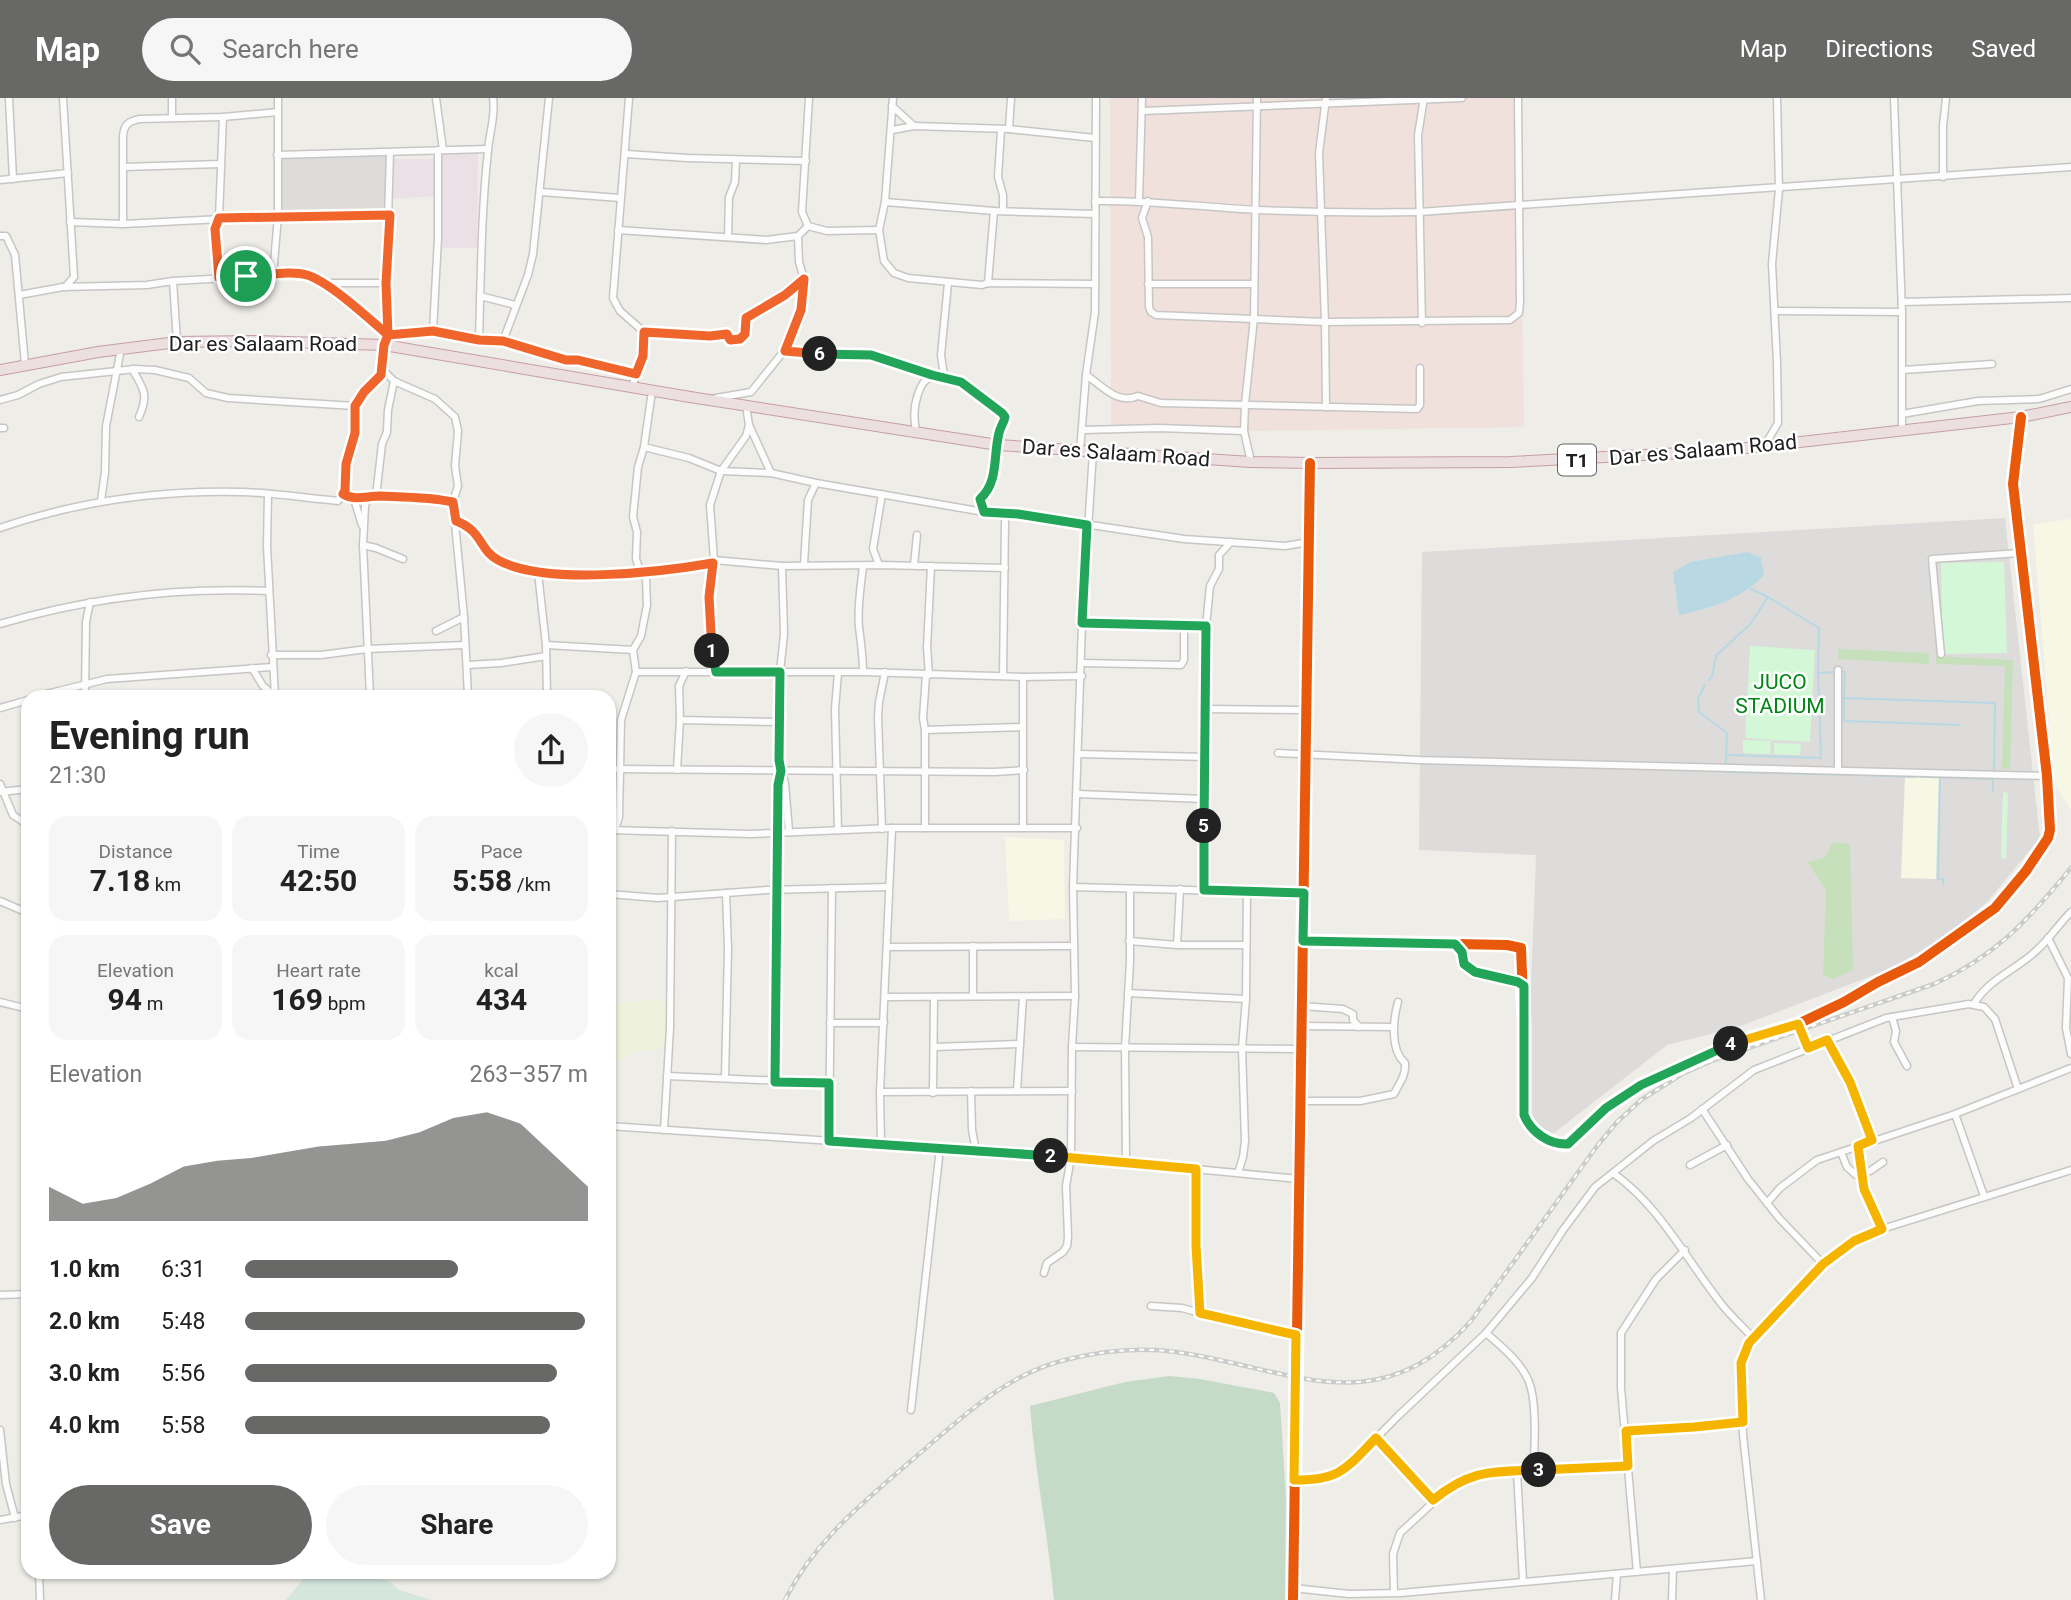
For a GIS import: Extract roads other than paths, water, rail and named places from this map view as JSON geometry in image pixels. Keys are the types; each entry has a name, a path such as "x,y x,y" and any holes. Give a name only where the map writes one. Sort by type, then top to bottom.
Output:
{"highway":[{"name":"Dar es Salaam Road","path":"0,370 177,342 386,340 652,391 998,445 1251,462 1551,461 1682,454 1902,432 2071,407"}],"street":[{"path":"63,98 74,277 65,287"},
{"path":"172,98 172,117"},
{"path":"273,275 278,216 278,98"},
{"path":"433,331 440,150 436,98"},
{"path":"479,340 493,98"},
{"path":"503,341 530,265 541,192 549,98"},
{"path":"629,98 613,298 620,311 644,332 710,336 727,334 730,340 740,339 745,334 746,318 785,295 804,279"},
{"path":"808,226 802,212 809,98"},
{"path":"1003,211 1003,195 998,177 1011,98"},
{"path":"1080,451 1086,375 1095,312 1096,98"},
{"path":"1139,200 1142,98"},
{"path":"1251,462 1244,431 1254,318 1257,98"},
{"path":"1143,111 1326,100 1462,98"},
{"path":"1148,201 1142,218 1148,237 1149,307 1156,315 1325,322 1510,320 1515,318 1520,303 1518,98"},
{"path":"1764,447 1778,424 1772,264 1779,189 1777,98"},
{"path":"1894,98 1902,302 1902,432"},
{"path":"1943,177 1946,98"},
{"path":"1422,323 1418,135 1424,99"},
{"path":"1325,407 1319,153 1326,100"},
{"path":"0,106 9,101 13,178"},
{"path":"893,102 914,126"},
{"path":"893,102 885,202 879,230 884,261 894,274 908,278 982,285 1094,284"},
{"path":"123,224 123,136 126,125 140,119 223,117 278,112"},
{"path":"219,278 215,229 219,218 223,117"},
{"path":"892,130 914,126 1095,138"},
{"path":"277,155 488,149"},
{"path":"0,528 46,512 101,501 188,493 268,494 338,501 345,490 347,458 355,433 355,406 383,370 390,153"},
{"path":"626,154 806,161"},
{"path":"728,237 729,197 735,182 736,160"},
{"path":"123,167 221,164"},
{"path":"1095,201 1139,200 1320,212 1419,212 2071,167"},
{"path":"0,180 68,173"},
{"path":"541,192 620,198"},
{"path":"885,202 994,211 1095,214"},
{"path":"988,283 994,211"},
{"path":"70,222 123,224 278,216 390,215"},
{"path":"808,226 827,231 879,230"},
{"path":"618,230 766,240 798,236 808,226"},
{"path":"0,236 6,236 13,248 25,364"},
{"path":"708,400 751,392 785,351 801,310 804,279 799,262 798,236"},
{"path":"19,295 65,287 147,285 219,278 304,275 321,283 386,340"},
{"path":"173,281 177,342"},
{"path":"321,283 386,283"},
{"path":"944,376 941,355 948,283"},
{"path":"1149,284 1254,284"},
{"path":"480,296 515,305"},
{"path":"1902,302 2071,298"},
{"path":"1775,311 1902,312"},
{"path":"386,340 433,331 479,340 503,341 566,360 578,360 636,374"},
{"path":"632,387 643,356 644,332"},
{"path":"101,501 106,426 121,349"},
{"path":"785,351 871,355 961,382 1002,413 1005,417 998,435 989,491 980,499 984,512"},
{"path":"1903,370 1992,364"},
{"path":"1086,375 1115,398 1138,396 1161,404 1419,408 1420,368"},
{"path":"0,400 31,390 49,380 132,369 155,370 189,378 206,393 228,398 355,406"},
{"path":"132,369 146,397 139,417"},
{"path":"383,370 394,381 435,399 455,417 458,431 455,466 458,486 453,502 468,690"},
{"path":"916,432 913,412 922,382 932,375"},
{"path":"376,496 382,444 387,432 394,381"},
{"path":"1902,414 1991,399 2039,399 2071,389"},
{"path":"616,822 619,817 621,720 636,672 633,650 641,636 647,605 646,579 636,559 637,532 633,517 638,467 644,447 652,391"},
{"path":"1999,401 1999,419"},
{"path":"746,406 749,425 771,472"},
{"path":"1303,941 1519,947 1522,950 1524,986 1524,1115 1537,1133 1558,1144 1568,1144 1606,1108 1641,1085 1735,1043 1798,1024 1844,1002 1919,962 1994,908 2026,871 2048,838 2050,830 2047,776 2015,514 2013,472 2021,416"},
{"path":"716,672 710,641 709,597 713,561 710,505 721,471 746,436 749,425"},
{"path":"1083,430 1158,428 1244,431"},
{"path":"644,447 689,458 721,471 771,472 816,483 984,512 1018,514 1184,539 1285,546 1309,542"},
{"path":"1044,1273 1047,1263 1067,1246 1069,1220 1066,1186 1072,1157 1075,996 1073,887 1083,663 1082,623 1093,452"},
{"path":"1293,1600 1310,463"},
{"path":"804,564 808,500 816,483"},
{"path":"268,494 271,654 274,690"},
{"path":"343,494 354,499 376,496 453,502"},
{"path":"879,565 873,550 882,494"},
{"path":"368,497 363,545 370,690"},
{"path":"354,499 365,537"},
{"path":"456,521 469,526 491,555 500,561 538,573 607,574 713,561 782,566 804,564 1005,568"},
{"path":"1003,676 1005,522"},
{"path":"914,565 917,535"},
{"path":"1204,890 1206,626 1210,586 1219,569 1219,555 1231,542"},
{"path":"363,545 403,559"},
{"path":"1941,654 1932,559 2020,553"},
{"path":"782,566 785,634 780,672 779,760 785,784 789,831"},
{"path":"863,566 859,601 859,627 864,647 863,671"},
{"path":"925,828 923,718 928,675 931,566"},
{"path":"538,573 546,645 547,690"},
{"path":"0,625 59,608 173,592 269,590"},
{"path":"85,690 86,622 90,603"},
{"path":"436,631 464,617"},
{"path":"1082,623 1206,626"},
{"path":"1083,663 1181,665 1184,660 1184,627"},
{"path":"271,654 337,654 367,649 465,645"},
{"path":"546,645 633,650"},
{"path":"467,665 546,656"},
{"path":"58,690 85,682 118,677 272,667"},
{"path":"252,668 268,690"},
{"path":"1838,670 1838,770"},
{"path":"677,770 680,686 686,671"},
{"path":"636,672 863,671 928,675 1082,676"},
{"path":"882,829 879,702 885,672"},
{"path":"838,673 835,709 838,830"},
{"path":"1023,677 1023,827"},
{"path":"0,708 21,701"},
{"path":"1206,709 1306,710"},
{"path":"680,720 780,722"},
{"path":"925,730 1022,727"},
{"path":"1278,753 1420,760 2047,776"},
{"path":"1079,754 1206,757"},
{"path":"618,769 881,772 995,772 1024,769"},
{"path":"775,1082 778,785 781,771"},
{"path":"21,789 1,789 13,815 21,820"},
{"path":"1078,794 1204,799"},
{"path":"616,831 751,834 892,828 1077,828"},
{"path":"881,1144 880,1092 892,828"},
{"path":"664,1130 670,1028 672,831"},
{"path":"617,894 642,898 888,887"},
{"path":"1073,887 1304,893"},
{"path":"829,1141 832,888"},
{"path":"1177,945 1180,889"},
{"path":"1126,1162 1125,1048 1128,1026 1130,890"},
{"path":"1238,1173 1245,1141 1242,1048 1246,999 1247,891"},
{"path":"724,1078 728,949 726,893"},
{"path":"0,901 21,910"},
{"path":"1974,1004 1990,985 2026,960 2071,912"},
{"path":"2048,939 2068,978 2066,1028 2071,1054"},
{"path":"1129,941 1177,945 1246,945"},
{"path":"1455,944 1462,952 1464,964 1472,971 1518,982 1524,986"},
{"path":"973,946 973,996"},
{"path":"887,947 1073,946"},
{"path":"1128,993 1246,999"},
{"path":"886,997 1075,996"},
{"path":"933,1093 934,997"},
{"path":"1017,1091 1023,997"},
{"path":"0,1002 21,1007"},
{"path":"1300,1101 1360,1101 1394,1094 1404,1079 1406,1069 1405,1063 1399,1058 1392,1027 1398,1002"},
{"path":"1294,1480 1324,1479 1347,1468 1486,1333 1532,1278 1595,1187 1653,1141 1754,1070 1892,1017 1940,1007 1974,1004 1988,1010 1995,1019 2018,1089"},
{"path":"1302,1006 1347,1010 1353,1014 1353,1020 1360,1027"},
{"path":"1892,1017 1896,1031 1894,1042 1907,1066"},
{"path":"830,1023 884,1023"},
{"path":"1798,1024 1808,1048"},
{"path":"1301,1026 1392,1027"},
{"path":"1827,1040 1850,1082 1872,1140"},
{"path":"935,1047 1020,1044"},
{"path":"1072,1047 1301,1049"},
{"path":"1767,1203 1780,1188 1817,1160 1955,1114 2071,1068"},
{"path":"667,1076 829,1083"},
{"path":"971,1091 972,1130 976,1151"},
{"path":"880,1092 1072,1091"},
{"path":"1702,1108 1748,1179 1823,1264"},
{"path":"1955,1114 1984,1196"},
{"path":"616,1127 1072,1157 1299,1179"},
{"path":"1690,1165 1727,1145"},
{"path":"1858,1146 1864,1189 1882,1229"},
{"path":"911,1410 940,1148"},
{"path":"1841,1152 1852,1173 1858,1176 1882,1162"},
{"path":"1196,1169 1200,1313"},
{"path":"1761,1600 1743,1422 1741,1363 1753,1338 1823,1264 1854,1241 1882,1229 2071,1170"},
{"path":"1613,1173 1650,1205 1660,1222 1685,1250 1723,1307 1753,1338"},
{"path":"1637,1572 1621,1388 1621,1333 1656,1279 1685,1250"},
{"path":"0,1295 21,1294"},
{"path":"1182,1307 1198,1298"},
{"path":"1151,1306 1182,1307 1296,1335"},
{"path":"1486,1333 1507,1353 1530,1384 1534,1432 1531,1471 1517,1485"},
{"path":"1626,1431 1743,1422"},
{"path":"0,1430 6,1484 15,1517"},
{"path":"1376,1438 1433,1500"},
{"path":"1399,1595 1393,1567 1395,1545 1400,1533 1451,1486 1485,1472 1628,1466"},
{"path":"1517,1472 1522,1581"},
{"path":"0,1520 21,1516"},
{"path":"1293,1588 1340,1594 1399,1595 1757,1560"},
{"path":"1672,1600 1673,1569"},
{"path":"1615,1600 1617,1574"},
{"path":"39,1579 40,1600"}],"water":[{"path":"1748,552 1761,558 1764,575 1736,596 1679,615 1673,572 1691,562"}],"waterway":[{"path":"1709,680 1716,656 1751,623 1768,597 1751,589"},
{"path":"1729,755 1821,758 1819,628 1768,597"},
{"path":"1818,673 1835,672"},
{"path":"1841,672 1845,672 1844,698 1995,703 1994,772 1999,772 1999,778"},
{"path":"1705,685 1698,698 1699,712 1727,733 1726,764"},
{"path":"1844,699 1844,721 1960,725"},
{"path":"1726,772 1851,775"},
{"path":"1860,775 1915,777"},
{"path":"1928,777 1993,779 1993,792"},
{"path":"1940,778 1938,879 1943,879 1943,884"}],"railway":[{"path":"785,1600 810,1559 858,1507 983,1401 1022,1376 1043,1367 1092,1354 1149,1350 1176,1352 1295,1377 1331,1382 1366,1381 1401,1372 1436,1353 1471,1321 1597,1146 1617,1122 1641,1100 1682,1074 1714,1060 1934,984 1956,973 2010,935 2071,868"}],"park label":[{"name":"JUCO STADIUM","path":"1780,694"}]}
